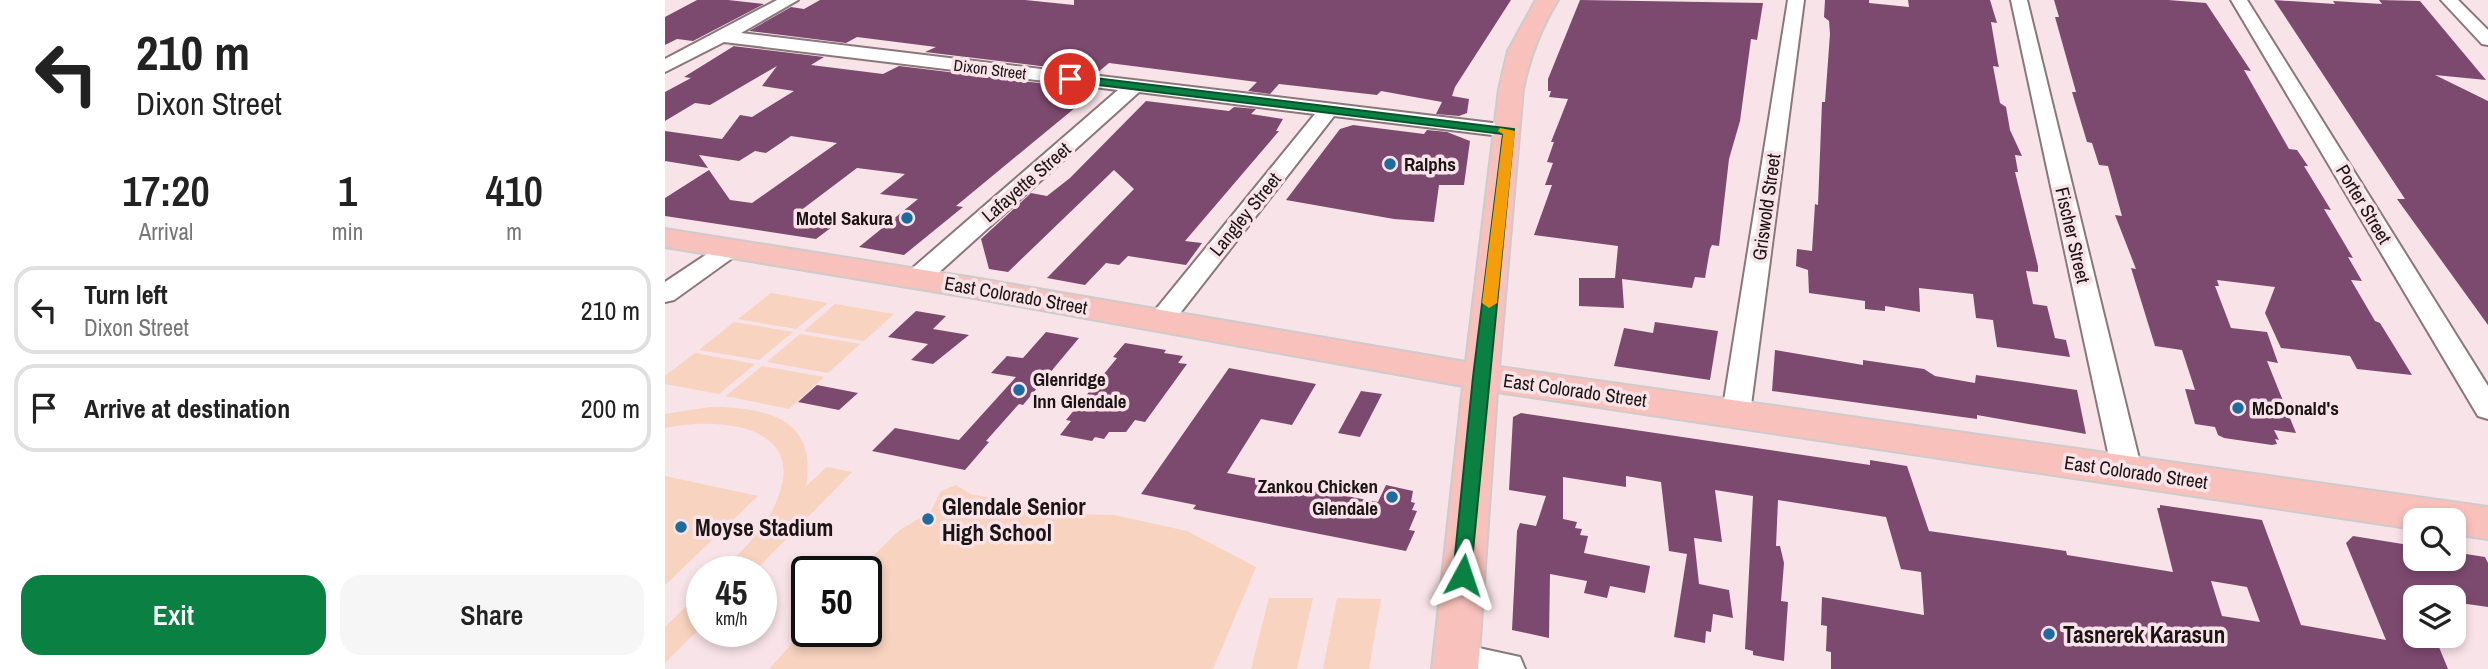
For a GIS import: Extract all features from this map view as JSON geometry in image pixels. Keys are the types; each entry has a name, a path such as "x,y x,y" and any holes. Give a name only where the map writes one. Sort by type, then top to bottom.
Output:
{"main road":[{"path":"1455,664 1511,89 1517,58 1531,25 1547,0"},
{"name":"East Colorado Street","path":"665,238 917,278 1481,377 2488,523"}],"street":[{"path":"665,66 790,0"},
{"name":"Griswold Street","path":"1736,413 1796,0"},
{"name":"Fischer Street","path":"2019,0 2127,471"},
{"name":"Porter Street","path":"2239,0 2488,409"},
{"path":"2449,0 2488,40"},
{"name":"Dixon Street","path":"721,36 1509,131"},
{"name":"Lafayette Street","path":"917,278 1134,86"},
{"name":"Langley Street","path":"1161,320 1329,109"},
{"path":"665,294 730,249"},
{"path":"1455,664 1507,669"}],"shaded area":[{"path":"771,293 828,303 796,329 738,319"},
{"path":"835,304 894,314 864,341 804,331"},
{"path":"734,322 793,332 759,360 699,350"},
{"path":"800,334 860,344 828,373 767,362"},
{"path":"695,353 755,364 719,394 665,384 665,376"},
{"path":"762,366 824,377 789,409 726,396"},
{"path":"710,407 768,414 796,431 804,445 808,463 806,486 827,467 852,472 770,556 737,556 767,521 777,500 783,474 780,455 769,440 752,431 709,424 665,428 665,414"},
{"path":"665,476 758,496 695,556 686,556 686,565 665,585"},
{"path":"956,485 970,494 1070,514 1114,515 1187,531 1256,567 1213,669 769,669 791,645 791,647 882,647 882,556 873,556 900,530 931,511 941,491"},
{"path":"1269,598 1313,598 1297,669 1251,669"},
{"path":"1337,598 1381,599 1369,669 1323,669"},
{"path":"686,607 686,642 665,663 665,627"}],"building":[{"path":"697,0 764,4 693,41 677,39 665,45 665,17"},
{"path":"820,0 1025,0 1074,5 1074,0 1511,0 1455,87 1452,96 1469,99 1467,113 1459,116 1436,114 1442,102 1381,91 1377,95 1279,84 1270,94 1248,91 1257,82 1109,63 1097,73 925,52 936,47 857,37 846,43 749,31 791,7 804,9"},
{"path":"1580,0 1763,3 1757,40 1751,39 1740,121 1729,159 1719,246 1712,245 1710,249 1705,278 1695,277 1692,288 1622,279 1624,308 1579,306 1579,278 1615,278 1618,246 1534,235 1552,185 1545,185 1553,163 1547,162 1554,142 1551,142 1568,99 1549,97 1551,91 1548,91 1548,79"},
{"path":"1825,0 1869,0 1869,3 1909,7 1908,0 1990,0 1997,23 1991,22 1999,67 1993,66 2000,103 2006,107 2010,130 2022,156 2015,155 2018,172 2015,172 2038,266 2038,272 2026,271 2033,304 2047,306 2055,338 2066,340 2070,357 1997,347 1993,320 1976,318 1973,294 1919,288 1920,312 1885,306 1885,311 1865,309 1865,301 1809,293 1808,270 1796,266 1797,249 1812,251 1815,204 1818,205 1822,102 1825,102 1830,34 1829,21 1824,17"},
{"path":"2054,0 2168,0 2206,3 2251,71 2244,70 2289,149 2297,150 2308,166 2304,166 2331,210 2324,209 2353,258 2348,257 2362,281 2351,280 2412,375 2357,369 2350,356 2281,348 2265,313 2275,287 2217,280 2219,286 2215,286 2231,328 2267,332 2278,363 2267,361 2296,433 2274,430 2279,440 2275,439 2277,444 2272,445 2224,438 2218,435 2215,427 2195,424 2185,389 2195,390 2182,350 2155,346 2131,268 2136,269 2115,215 2122,216 2108,166 2099,165 2092,143 2087,142 2072,92 2076,92 2055,17 2059,17"},
{"path":"2274,0 2335,4 2333,1 2382,4 2379,0 2420,1 2486,80 2435,75 2488,101 2488,325 2397,199 2405,199"},
{"path":"734,46 824,57 811,65 883,74 899,66 1080,88 1076,91 1093,93 956,206 963,207 904,255 859,247 918,199 880,194 905,174 857,168 800,211 844,218 816,239 665,216 665,198 709,170 730,200 752,203 837,143 791,136 766,153 755,151 739,161 699,155 708,168 665,161 665,131 722,139 740,115 752,117 794,91 762,86 777,66 710,105 695,103 665,121 665,92 691,78 684,77"},
{"path":"1146,101 1229,111 1234,107 1256,109 1251,114 1283,119 1276,131 1279,131 1185,241 1202,243 1186,265 1128,256 1119,265 1106,263 1085,285 1047,278 1134,189 1114,170 1008,272 989,269 981,239 1031,193 1047,196 1070,178"},
{"name":"Ralphs","path":"1353,125 1424,134 1427,130 1447,132 1470,141 1464,185 1439,185 1434,222 1394,219 1286,200 1340,129"},
{"path":"916,311 946,316 933,329 969,335 933,364 911,360 928,344 888,337"},
{"path":"1655,322 1718,331 1710,380 1614,366 1624,328 1653,333"},
{"name":"Glenridge Inn Glendale","path":"1046,332 1079,338 1023,405 1019,404 986,441 989,442 965,470 872,451 895,428 959,440 1016,377 991,373 1007,356 1023,358"},
{"path":"1125,343 1166,350 1164,353 1183,356 1178,363 1187,364 1145,422 1135,420 1126,432 1109,432 1104,439 1095,437 1092,441 1060,435 1071,421 1066,420 1117,358 1113,357"},
{"path":"1775,350 1863,365 1863,360 1924,369 1935,376 1975,383 1976,375 2077,390 2086,434 1977,415 1977,419 1772,391"},
{"path":"1229,368 1316,384 1292,425 1261,419 1227,473 1269,481 1265,487 1301,493 1304,488 1378,502 1386,485 1413,491 1411,502 1415,503 1412,510 1417,511 1409,530 1415,531 1406,551 1193,509 1196,505 1141,494"},
{"path":"817,385 858,393 839,410 798,402"},
{"path":"1361,391 1382,394 1360,437 1338,433"},
{"path":"1521,413 1870,465 1870,460 1907,466 1929,531 2066,551 2067,555 2173,572 2157,508 2160,508 2160,505 2262,520 2301,625 2386,640 2346,543 2353,536 2403,544 2403,571 2466,571 2466,554 2485,557 2488,563 2488,607 2466,604 2466,585 2403,585 2403,648 2439,648 2448,669 1831,669 1831,652 1826,651 1827,626 1821,625 1822,597 1924,615 1921,572 1901,569 1886,517 1778,500 1776,546 1780,546 1784,563 1781,601 1788,602 1784,661 1753,655 1753,651 1745,649 1753,496 1715,490 1722,542 1694,538 1699,584 1729,590 1733,618 1713,614 1711,632 1706,631 1705,643 1674,637 1687,554 1669,551 1661,482 1626,476 1626,487 1563,477 1563,519 1577,522 1575,528 1582,529 1580,535 1588,536 1584,553 1650,566 1645,593 1610,586 1607,598 1584,593 1587,581 1550,574 1549,638 1512,630 1517,531 1520,523 1536,526 1546,496 1509,490 1513,417","holes":["2211,581 2247,587 2260,622 2222,616"]}],"slow traffic":[{"path":"1489,303 1509,131 1504,131"}],"place":[{"name":"Ralphs","path":"1390,164"},
{"name":"Motel Sakura","path":"907,218"},
{"name":"Glenridge Inn Glendale","path":"1019,390"},
{"name":"McDonald's","path":"2238,408"},
{"name":"Zankou Chicken Glendale","path":"1392,497"},
{"name":"Glendale Senior High School","path":"928,519"},
{"name":"Moyse Stadium","path":"681,527"},
{"name":"Tasnerek Karasun","path":"2049,634"}],"route":[{"path":"1070,79 1509,131 1481,377 1463,575"}]}
